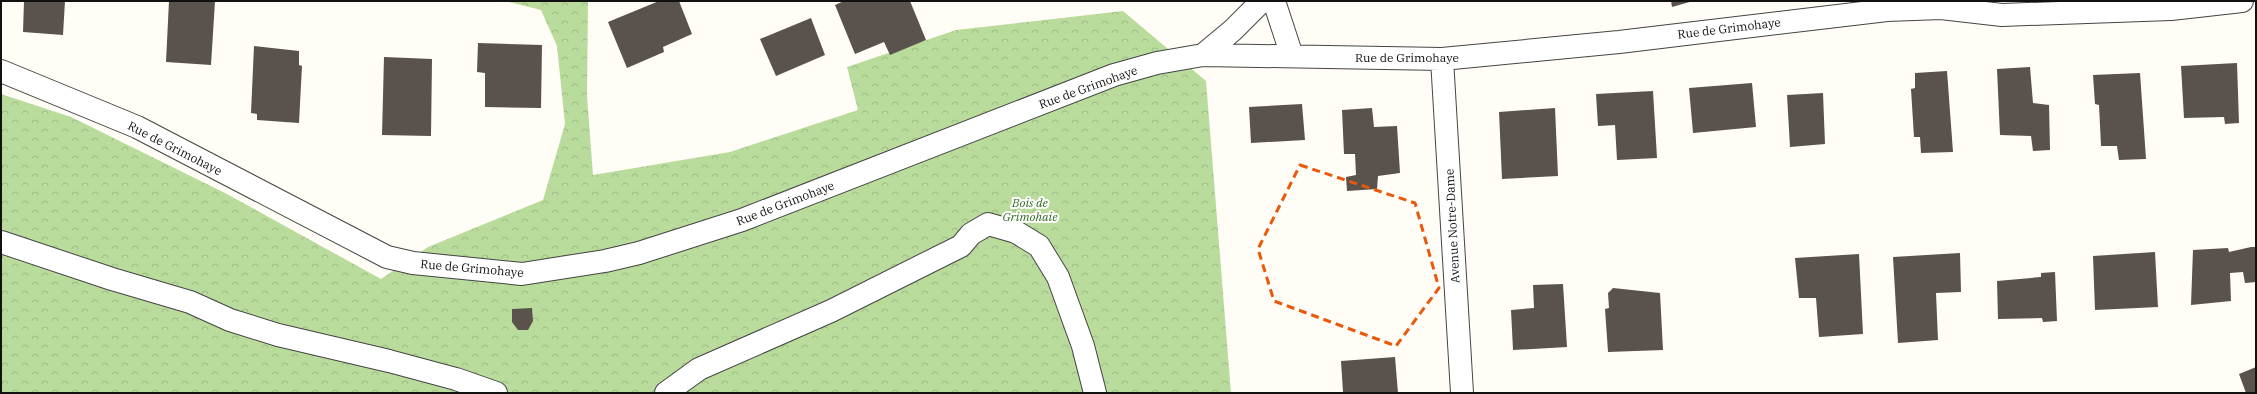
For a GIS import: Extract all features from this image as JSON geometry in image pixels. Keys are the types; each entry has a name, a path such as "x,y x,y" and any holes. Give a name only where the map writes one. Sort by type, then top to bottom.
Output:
{"street":[{"path":"1203,55 1233,30 1262,1"},
{"path":"1274,1 1292,56"},
{"name":"Rue de Grimohaye","path":"1,71 137,127 387,257 413,263 522,274 619,258 713,231 1114,76 1157,63 1203,55 1442,59 1620,42 1887,10 1941,8 2002,15 2171,9 2242,1"},
{"name":"Avenue Notre-Dame","path":"1442,59 1462,393"},
{"path":"666,393 699,370 831,311 961,246 971,234 988,224 1016,232 1039,246 1058,278 1083,346 1095,393"},
{"path":"1,242 112,279 190,302 230,320 278,335 389,361 456,379 496,393"}],"highlighted area":[{"path":"1300,165 1415,203 1439,288 1396,346 1274,301 1258,249"}],"green space":[{"name":"Bois de Grimohaie","path":"505,1 588,1 587,96 593,175 730,152 858,110 847,67 956,30 1123,11 1206,81 1231,393 1,393 1,94 71,117 225,193 381,279 428,247 543,200 565,124 557,46 541,10"}],"building":[{"path":"24,1 65,1 63,35 23,32"},
{"path":"169,1 215,1 211,65 166,62"},
{"path":"659,1 679,1 692,34 663,47 664,52 627,68 608,22"},
{"path":"844,1 910,1 926,40 890,55 884,42 855,54 835,5"},
{"path":"1671,1 1693,1 1672,7"},
{"path":"811,18 825,55 776,76 760,39"},
{"path":"478,43 542,45 541,108 485,107 485,73 477,72"},
{"path":"254,46 299,51 299,65 302,66 299,123 257,120 257,114 251,113"},
{"path":"384,57 432,59 431,136 382,135"},
{"path":"2237,63 2239,123 2225,124 2224,117 2184,118 2181,66"},
{"path":"2030,67 2033,103 2049,105 2050,150 2033,151 2031,136 2000,135 1997,69"},
{"path":"1947,71 1953,152 1921,153 1920,137 1914,137 1911,89 1915,88 1915,73"},
{"path":"2140,73 2146,159 2119,160 2117,146 2101,146 2099,105 2095,104 2093,75"},
{"path":"1752,83 1756,127 1693,133 1689,88"},
{"path":"1653,91 1657,158 1617,160 1615,125 1598,126 1596,94"},
{"path":"1823,93 1825,144 1790,147 1787,95"},
{"path":"1302,104 1305,140 1251,143 1249,107"},
{"path":"1372,108 1374,127 1397,126 1400,173 1378,176 1377,189 1347,191 1346,177 1356,175 1355,154 1344,154 1342,110"},
{"path":"1555,108 1558,176 1502,179 1499,112"},
{"path":"2256,247 2256,282 2245,283 2243,272 2230,273 2231,301 2191,305 2193,250 2228,248 2229,252"},
{"path":"2155,252 2158,307 2095,310 2093,256"},
{"path":"1960,253 1961,292 1936,293 1938,340 1898,343 1893,257"},
{"path":"1859,254 1863,334 1819,337 1816,298 1799,298 1795,258"},
{"path":"2055,272 2057,321 2043,322 2042,318 1998,319 1997,281 2041,277 2041,273"},
{"path":"1563,284 1567,347 1513,350 1511,310 1534,308 1533,285"},
{"path":"1613,288 1660,293 1663,350 1608,352 1605,309 1609,308 1608,293"},
{"path":"532,308 533,321 528,330 518,330 512,322 512,309"},
{"path":"1395,357 1398,393 1343,392 1341,361"},
{"path":"2256,367 2256,393 2246,393 2239,374"}]}
